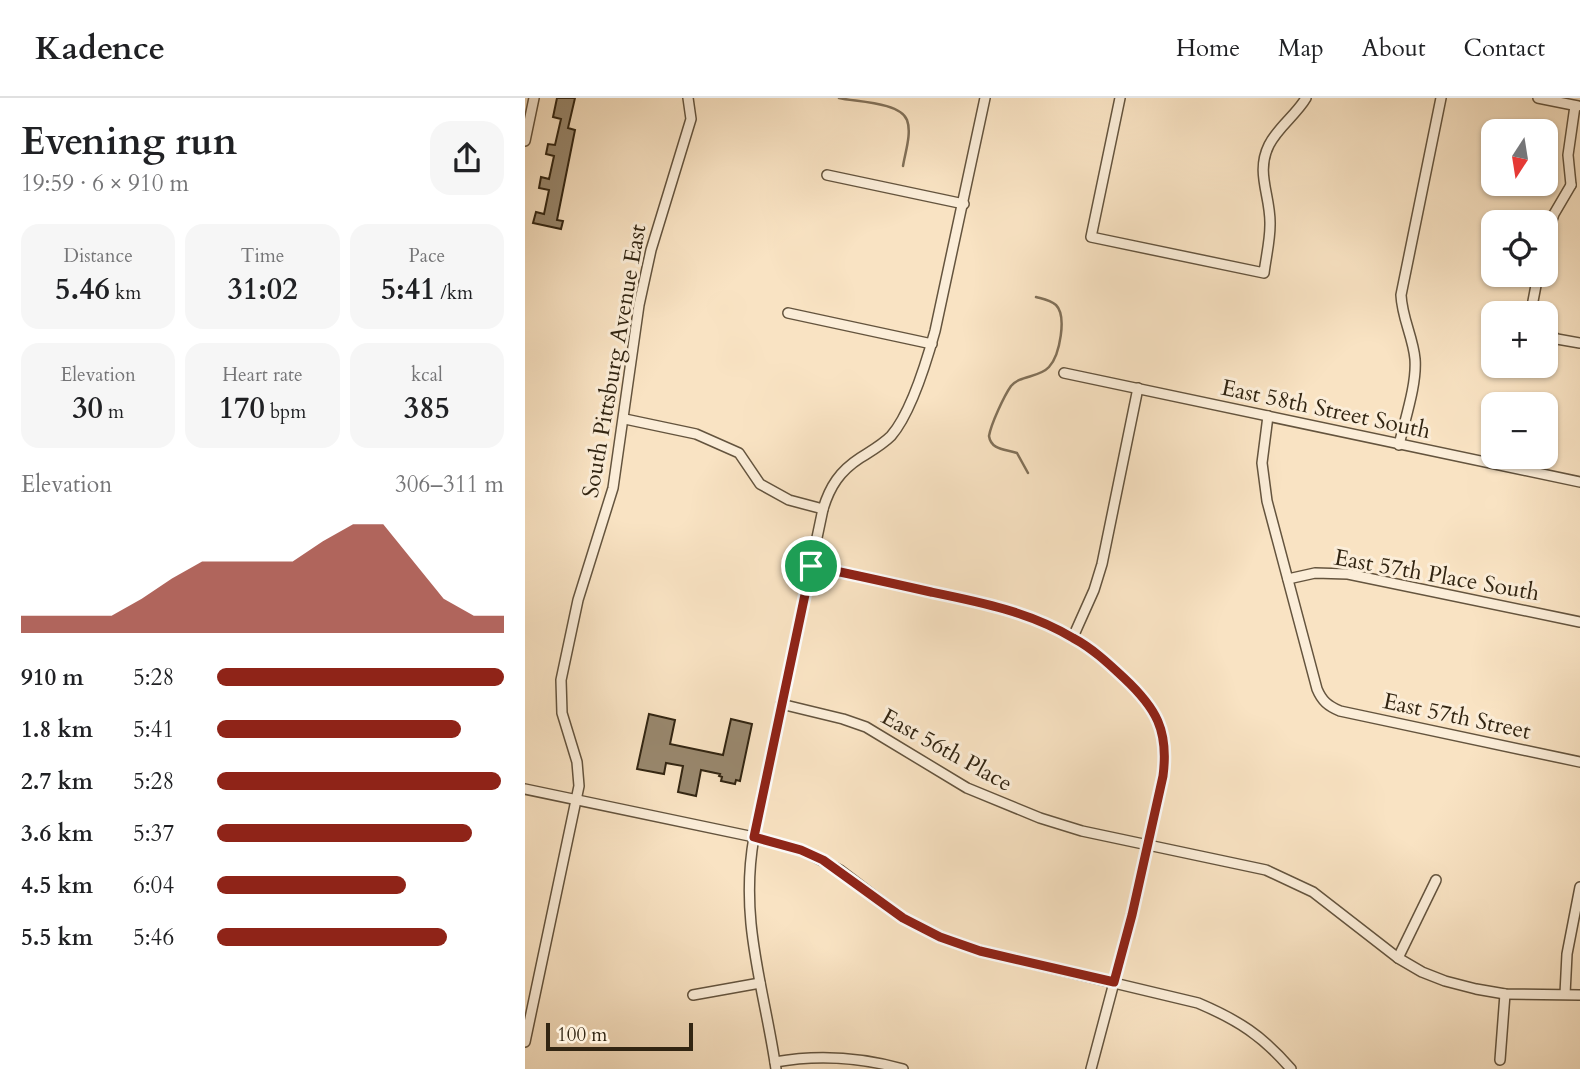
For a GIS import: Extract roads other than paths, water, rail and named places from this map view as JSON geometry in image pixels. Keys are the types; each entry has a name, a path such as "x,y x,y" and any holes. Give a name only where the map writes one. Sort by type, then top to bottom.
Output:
{"street":[{"path":"525,141 534,98"},
{"name":"South Pittsburg Avenue East","path":"525,1042 577,800 579,772 562,713 561,680 578,600 613,488 625,419 639,305 650,250 691,119 688,98"},
{"path":"903,1069 851,1058 796,1058 776,1066 752,942 747,893 754,837 823,509 832,483 851,464 876,449 901,421 932,344 985,98"},
{"path":"1120,98 1091,237 1264,273 1270,223 1263,185 1265,153 1273,138 1306,98"},
{"path":"1399,444 1415,374 1413,346 1403,317 1401,295 1441,98"},
{"path":"1538,98 1577,106 1568,155 1576,186 1557,210"},
{"path":"827,175 964,204"},
{"path":"788,313 932,344"},
{"path":"1558,339 1580,343"},
{"name":"East 58th Street South","path":"1064,373 1580,482"},
{"path":"1073,638 1102,564 1138,388"},
{"path":"1268,416 1262,463 1263,479 1288,579"},
{"path":"625,419 696,434 739,453 760,484 789,500 823,509"},
{"path":"811,566 1005,609 1073,638 1109,664 1150,706 1163,730 1163,776 1132,915 1091,1069"},
{"name":"East 57th Place South","path":"1288,579 1315,573 1347,574 1580,622"},
{"name":"East 57th Street","path":"1288,579 1317,689 1327,704 1340,711 1580,762"},
{"name":"East 56th Place","path":"782,704 866,727 967,788 1002,804 1082,831 1241,863 1289,879 1313,892 1398,958 1445,981 1505,994 1580,995"},
{"path":"525,789 754,837 801,850 823,860 903,918 940,937 980,951 1166,993 1225,1014 1252,1030 1275,1049 1291,1069"},
{"path":"1398,958 1436,880"},
{"path":"1565,994 1567,954 1580,887"},
{"path":"694,995 760,983"},
{"path":"1500,1060 1505,994"}],"waterway":[{"path":"839,98 887,106 903,114 909,131 903,166"},
{"path":"1028,473 1017,453 996,446 989,436 998,410 1011,386 1019,380 1045,371 1056,354 1062,326 1059,310 1051,302 1036,297"}]}
